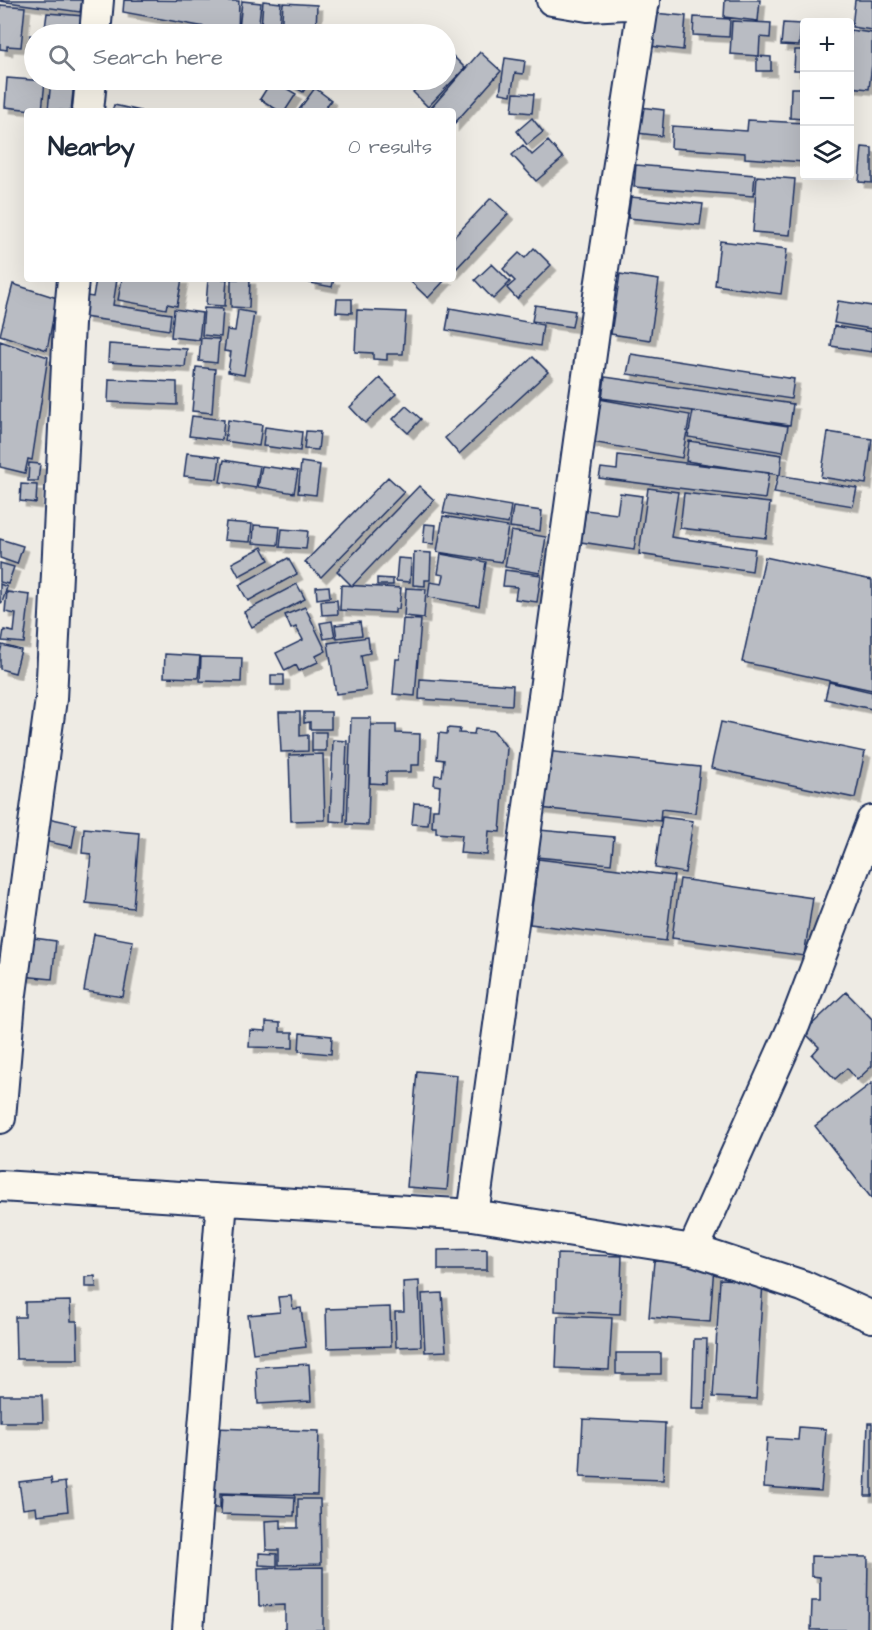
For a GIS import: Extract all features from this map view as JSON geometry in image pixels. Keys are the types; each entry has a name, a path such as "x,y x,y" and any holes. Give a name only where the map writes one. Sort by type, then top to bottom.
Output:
{"street":[{"path":"96,24 98,0"},
{"path":"473,1215 598,300 644,2 588,6 552,0"},
{"path":"88,108 90,90"},
{"path":"0,1118 10,1001 51,699 73,282"},
{"path":"693,1250 795,1023 872,821"},
{"path":"0,1186 473,1215 693,1250 803,1286 872,1317"},
{"path":"188,1630 222,1200"}],"building":[{"path":"0,0 82,0 80,12"},
{"path":"124,0 239,1 238,24 189,24 123,12"},
{"path":"725,0 760,0 758,21 724,17"},
{"path":"855,0 872,0 872,30 854,27"},
{"path":"242,1 261,3 259,24 240,24"},
{"path":"263,1 281,3 279,24 261,24"},
{"path":"283,3 317,5 316,24 282,24"},
{"path":"0,5 25,7 21,47 7,46 7,50 0,49"},
{"path":"47,13 84,16 83,24 46,24"},
{"path":"653,13 686,16 683,50 650,46"},
{"path":"694,17 730,19 729,37 693,35"},
{"path":"732,21 771,23 770,38 760,37 759,56 730,54"},
{"path":"783,23 800,24 799,46 781,45"},
{"path":"854,31 872,33 869,89 854,87"},
{"path":"795,50 800,50 800,71 794,71"},
{"path":"480,52 501,71 456,122 456,108 431,108 447,90 456,90 456,79"},
{"path":"757,56 771,57 771,71 757,71"},
{"path":"505,58 525,61 523,74 515,73 511,95 500,93"},
{"path":"456,59 465,68 456,77"},
{"path":"7,78 24,79 24,90 44,90 42,108 5,107"},
{"path":"791,88 800,88 800,119 790,118"},
{"path":"50,90 73,90 71,108 48,108"},
{"path":"266,90 289,90 296,94 287,108 274,108 260,99"},
{"path":"314,90 318,90 331,100 325,108 300,108"},
{"path":"415,90 444,90 428,107 413,92"},
{"path":"514,93 534,94 532,113 512,111"},
{"path":"640,107 664,110 662,136 637,133"},
{"path":"532,118 543,132 527,145 517,131"},
{"path":"748,120 800,123 800,162 745,158 745,153 671,148 672,126 747,131"},
{"path":"548,141 563,158 536,181 512,155 523,145 532,155"},
{"path":"862,147 872,148 872,183 859,182"},
{"path":"636,165 755,175 753,196 634,187"},
{"path":"757,176 795,179 790,235 753,232"},
{"path":"631,197 703,204 700,225 628,218"},
{"path":"491,198 508,214 456,269 456,235"},
{"path":"720,241 787,249 781,294 715,285"},
{"path":"534,248 551,265 517,299 507,288 515,281 503,269 519,253 525,258"},
{"path":"492,264 510,282 493,299 475,280"},
{"path":"620,274 659,280 650,340 611,334"},
{"path":"96,282 117,282 113,305 171,314 169,330 84,317 87,296 93,297"},
{"path":"121,282 181,282 177,306 167,304 166,309 118,300"},
{"path":"208,282 227,282 225,306 206,305"},
{"path":"231,282 250,282 249,308 231,307"},
{"path":"310,282 333,282 332,287"},
{"path":"411,282 443,282 428,298"},
{"path":"13,284 57,298 47,350 0,335"},
{"path":"337,299 352,299 352,313 336,312"},
{"path":"838,301 872,306 872,329 834,323"},
{"path":"535,305 575,311 572,327 532,321"},
{"path":"204,308 223,309 221,337 202,335"},
{"path":"450,308 543,325 540,346 446,330"},
{"path":"174,309 202,313 199,340 171,337"},
{"path":"238,310 254,313 244,375 228,372 231,352 224,351 227,330 235,331"},
{"path":"357,310 406,312 403,354 387,354 387,360 373,359 373,353 355,352"},
{"path":"834,326 872,332 872,352 831,346"},
{"path":"201,338 219,339 217,363 199,361"},
{"path":"0,341 48,357 32,460 28,459 25,473 0,467"},
{"path":"109,344 187,349 185,367 108,362"},
{"path":"631,354 794,379 791,399 627,374"},
{"path":"533,357 548,372 459,454 445,438"},
{"path":"196,367 215,369 212,413 192,411"},
{"path":"605,377 793,404 790,425 602,398"},
{"path":"380,378 396,394 365,423 350,407"},
{"path":"109,379 177,382 177,405 108,402"},
{"path":"599,399 690,415 682,458 591,442"},
{"path":"406,406 421,419 408,433 393,419"},
{"path":"693,411 788,426 783,452 688,437"},
{"path":"192,416 224,420 222,440 189,436"},
{"path":"228,420 262,425 259,446 225,441"},
{"path":"265,427 302,432 300,451 263,446"},
{"path":"306,431 320,432 318,450 304,449"},
{"path":"828,432 872,439 866,484 821,477"},
{"path":"689,441 782,455 780,475 686,461"},
{"path":"187,453 220,457 217,479 184,476"},
{"path":"618,455 769,473 765,499 599,478 601,468 617,470"},
{"path":"224,460 260,466 256,488 220,482"},
{"path":"301,462 320,465 316,495 298,493"},
{"path":"29,463 40,464 38,481 28,481"},
{"path":"262,466 298,471 294,493 258,487"},
{"path":"778,475 857,488 853,506 774,493"},
{"path":"388,477 404,492 321,577 305,562"},
{"path":"21,484 37,485 36,503 20,501"},
{"path":"419,486 434,500 352,586 337,571"},
{"path":"648,488 678,492 671,537 755,549 752,571 639,554"},
{"path":"620,493 642,496 634,550 581,542 586,510 617,514"},
{"path":"684,493 770,503 766,538 680,528"},
{"path":"447,495 511,506 508,524 443,513"},
{"path":"513,507 542,511 540,531 510,527"},
{"path":"443,516 508,527 502,562 437,552"},
{"path":"226,522 252,524 250,542 224,540"},
{"path":"425,524 436,525 434,544 423,543"},
{"path":"254,525 280,527 278,545 253,543"},
{"path":"282,529 308,531 306,549 280,547"},
{"path":"511,531 546,537 540,573 505,567"},
{"path":"0,539 23,546 17,564 0,558"},
{"path":"262,547 269,560 239,576 232,563"},
{"path":"414,552 431,553 430,580 425,580 425,586 413,585"},
{"path":"441,554 486,562 479,606 428,597 430,582 442,584 444,575 438,574"},
{"path":"765,557 872,580 872,690 742,662"},
{"path":"288,558 297,574 248,601 239,585"},
{"path":"398,558 411,559 410,582 396,581"},
{"path":"0,563 14,567 8,584 0,582"},
{"path":"505,570 541,575 537,602 515,599 517,587 503,586"},
{"path":"377,578 393,579 393,585 377,585"},
{"path":"0,584 7,587 2,603 0,602"},
{"path":"297,584 305,599 252,627 244,612"},
{"path":"341,585 401,588 399,609 395,609 395,613 340,610"},
{"path":"329,586 330,597 317,599 316,587"},
{"path":"406,588 426,589 424,618 404,616"},
{"path":"7,592 30,595 24,643 2,641 4,630 14,632 16,614 5,612"},
{"path":"337,600 338,614 322,615 321,601"},
{"path":"305,607 326,651 316,656 318,662 299,671 296,665 285,671 276,653 303,640 296,627 291,629 285,615"},
{"path":"403,619 421,620 415,696 393,694 396,659 400,659"},
{"path":"332,621 335,637 324,639 320,623"},
{"path":"360,622 362,635 337,638 335,625"},
{"path":"368,637 370,653 361,655 366,690 336,694 328,643"},
{"path":"2,645 21,650 15,673 0,669"},
{"path":"165,654 200,656 198,678 164,677"},
{"path":"201,657 242,658 241,682 200,681"},
{"path":"271,675 284,675 284,685 271,685"},
{"path":"420,679 513,685 512,705 419,699"},
{"path":"829,682 872,692 872,709 825,699"},
{"path":"279,712 300,712 300,736 308,735 308,751 281,752"},
{"path":"304,712 331,712 331,729 310,729 310,722 304,723"},
{"path":"351,718 371,718 368,825 347,824"},
{"path":"721,722 865,752 855,798 711,768"},
{"path":"371,725 396,725 396,733 420,734 419,765 411,765 411,772 386,772 386,784 370,783"},
{"path":"448,728 460,729 459,733 474,734 475,729 494,731 507,748 500,832 489,831 487,855 460,853 462,835 436,833 436,827 432,827 433,809 438,809 440,786 434,785 435,775 442,776 444,760 437,759 439,733 447,734"},
{"path":"312,732 326,732 326,751 312,751"},
{"path":"333,740 347,741 344,822 330,821"},
{"path":"545,751 700,767 695,813 661,809 660,821 540,808"},
{"path":"323,754 325,820 291,821 289,755"},
{"path":"414,803 430,804 428,825 412,824"},
{"path":"662,817 693,821 685,873 655,868"},
{"path":"48,818 76,824 72,847 44,841"},
{"path":"84,828 139,833 133,908 86,903 91,854 82,853"},
{"path":"539,830 614,837 611,864 536,857"},
{"path":"538,859 674,876 666,941 530,924"},
{"path":"680,879 813,898 804,956 672,938"},
{"path":"94,934 133,941 123,997 84,991"},
{"path":"26,937 56,941 52,979 22,976"},
{"path":"846,992 872,1019 872,1066 857,1080 847,1068 835,1079 812,1055 819,1047 804,1032"},
{"path":"266,1022 280,1023 280,1032 293,1032 293,1048 249,1047 250,1030 266,1031"},
{"path":"300,1033 332,1036 331,1054 299,1051"},
{"path":"417,1071 457,1075 447,1190 407,1187"},
{"path":"872,1083 872,1199 815,1126"},
{"path":"487,1249 487,1270 438,1270 438,1250"},
{"path":"557,1254 622,1256 620,1314 555,1311"},
{"path":"654,1261 714,1265 710,1322 649,1317"},
{"path":"95,1276 96,1287 85,1287 85,1277"},
{"path":"720,1279 763,1281 756,1399 713,1397"},
{"path":"419,1281 421,1346 396,1347 395,1312 404,1312 403,1282"},
{"path":"442,1293 446,1351 425,1352 422,1294"},
{"path":"291,1296 293,1309 301,1308 306,1347 253,1353 248,1315 280,1312 278,1297"},
{"path":"70,1301 71,1321 77,1321 78,1359 16,1359 15,1317 25,1317 25,1302"},
{"path":"390,1307 391,1346 327,1348 326,1309"},
{"path":"558,1316 612,1318 609,1370 556,1368"},
{"path":"694,1339 707,1339 705,1409 692,1409"},
{"path":"616,1353 661,1353 661,1374 616,1374"},
{"path":"309,1364 311,1401 258,1404 256,1367"},
{"path":"0,1395 42,1395 43,1422 0,1422"},
{"path":"583,1419 665,1423 663,1480 580,1477"},
{"path":"868,1423 872,1423 872,1496 865,1496"},
{"path":"799,1427 826,1429 821,1491 764,1487 767,1438 798,1440"},
{"path":"212,1428 319,1431 317,1495 220,1493 220,1508 209,1508"},
{"path":"51,1478 52,1484 65,1482 68,1511 37,1515 36,1507 23,1509 19,1482"},
{"path":"222,1494 295,1497 294,1516 221,1514"},
{"path":"298,1499 320,1499 321,1564 279,1565 279,1550 266,1550 265,1521 281,1520 281,1528 298,1528"},
{"path":"259,1553 277,1554 277,1566 259,1565"},
{"path":"811,1556 868,1557 867,1630 811,1630 812,1601 820,1601 820,1577 811,1576"},
{"path":"323,1567 323,1630 285,1630 285,1605 259,1606 258,1568"}]}
